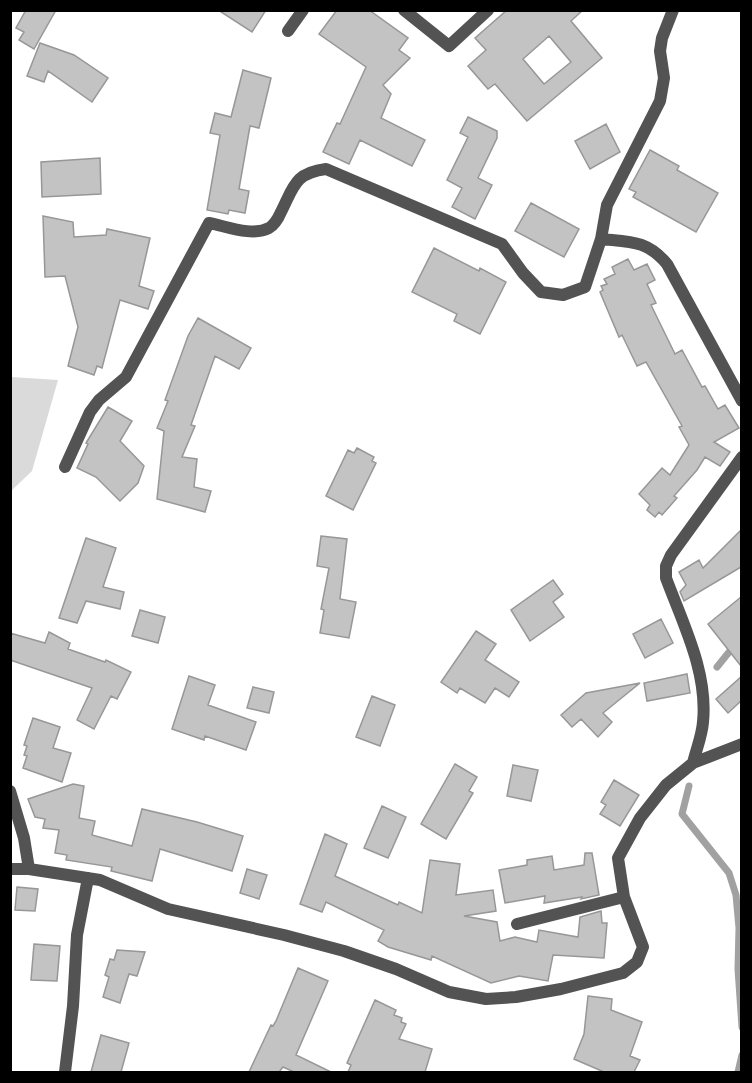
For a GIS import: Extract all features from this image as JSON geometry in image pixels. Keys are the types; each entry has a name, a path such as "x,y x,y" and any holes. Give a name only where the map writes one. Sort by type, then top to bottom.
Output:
{"street":[{"path":"288,30 303,10"},
{"path":"404,10 449,46 488,10"},
{"path":"65,467 90,412 99,400 126,377 209,223 252,231 269,228 278,219 298,179 310,171 326,169 502,244 523,273 541,292 563,295 585,287 601,239 607,205 660,100 664,78 660,51 662,38 673,10"},
{"path":"601,239 637,242 659,255 667,264 741,401"},
{"path":"693,763 703,725 704,698 698,664 666,578 666,566 671,555 741,457"},
{"path":"10,869 29,869 100,880 168,909 344,951 396,969 448,992 486,999 516,997 561,989 623,973 637,962 643,947 624,897 618,858 640,818 666,785 693,763 741,744"},
{"path":"10,791 24,838 29,869"},
{"path":"65,1072 73,1006 77,935 88,878"},
{"path":"517,924 624,897"}],"shaded area":[{"path":"11,377 58,380 32,471 11,491"}],"building":[{"path":"26,10 56,10 34,49 19,40 24,32 16,28"},
{"path":"218,10 266,10 252,32"},
{"path":"337,10 369,10 408,38 399,50 410,58 383,85 391,94 381,118 425,140 412,166 360,140 349,164 323,152 337,123 340,124 366,67 319,34"},
{"path":"507,10 583,10 571,21 602,58 527,121 495,84 488,89 468,66 486,50 475,38","holes":["549,36 571,62 544,84 523,59"]},
{"path":"40,43 74,55 108,78 92,102 48,71 44,82 27,76"},
{"path":"243,70 271,78 259,128 250,126 239,189 249,191 245,213 229,210 228,214 207,210 220,135 210,133 215,113 231,117"},
{"path":"468,117 497,131 497,138 478,178 492,185 475,219 452,207 462,188 447,180 468,137 460,133"},
{"path":"606,124 620,152 590,169 575,141"},
{"path":"650,150 679,166 677,170 718,193 696,232 633,197 636,192 629,189"},
{"path":"100,158 101,194 42,197 41,162"},
{"path":"531,203 579,229 564,257 515,231"},
{"path":"43,216 73,222 74,237 106,235 107,229 150,238 139,286 154,291 148,309 120,300 102,368 97,366 94,375 68,366 78,327 65,276 45,277"},
{"path":"434,248 506,282 480,334 454,321 457,314 412,292"},
{"path":"628,259 634,270 647,264 655,280 647,284 656,303 651,305 675,354 682,350 702,387 705,386 718,409 725,405 739,428 714,442 730,452 720,466 705,457 697,470 674,496 677,498 662,515 659,512 655,517 647,510 650,505 639,494 662,468 670,475 689,445 679,427 682,426 646,362 637,366 622,335 619,337 600,292 603,290 601,286 607,284 604,279 615,274 612,267"},
{"path":"198,318 251,348 239,369 215,356 191,425 195,426 182,457 197,459 194,487 211,491 205,512 157,499 164,431 157,428 168,401 165,400 188,336"},
{"path":"108,407 132,421 120,441 144,466 138,483 120,501 96,477 77,468 88,444 86,443"},
{"path":"357,448 374,457 372,461 376,463 353,510 326,496 348,450 354,453"},
{"path":"741,530 741,567 684,601 680,592 686,585 679,572 699,560 703,568"},
{"path":"321,536 347,539 340,599 356,602 349,638 320,633 324,610 321,609 329,568 317,566"},
{"path":"86,538 116,548 103,587 124,592 120,609 86,601 77,623 59,618"},
{"path":"553,580 563,594 553,602 564,617 530,641 511,610"},
{"path":"741,597 741,666 708,624"},
{"path":"140,610 165,617 158,643 132,636"},
{"path":"661,619 673,643 645,658 633,634"},
{"path":"476,631 496,644 485,660 519,682 509,697 495,688 485,703 460,688 457,693 441,682"},
{"path":"49,632 70,643 68,649 105,662 106,660 131,672 117,699 111,696 94,729 77,720 92,688 10,660 10,633 45,643"},
{"path":"687,674 690,693 647,701 644,683"},
{"path":"189,676 215,685 208,705 256,722 246,750 205,736 204,740 172,729"},
{"path":"741,677 741,701 728,713 716,699"},
{"path":"640,683 603,713 612,722 598,737 581,719 572,727 561,715 586,693"},
{"path":"253,687 274,692 269,713 247,708"},
{"path":"372,696 395,705 380,746 356,737"},
{"path":"33,718 60,727 53,748 71,753 62,782 23,768 27,756 24,755 27,746 24,745"},
{"path":"455,764 477,777 469,791 473,793 446,839 421,824"},
{"path":"513,765 538,770 531,801 507,796"},
{"path":"614,780 639,795 620,826 600,814 606,805 601,802"},
{"path":"73,784 84,786 79,818 95,821 92,835 132,846 142,809 243,836 232,871 160,849 152,881 111,871 112,867 66,860 67,855 55,853 59,830 43,828 45,819 35,817 28,799"},
{"path":"382,806 406,817 388,858 364,848"},
{"path":"325,834 347,844 335,876 398,905 399,902 422,913 430,860 460,864 456,895 493,890 496,911 464,916 497,922 500,941 515,937 537,942 539,930 578,937 580,917 601,911 602,923 607,923 604,958 553,955 548,981 519,976 491,983 432,956 431,960 388,947 378,941 384,930 326,902 322,912 300,904"},
{"path":"585,853 592,853 599,895 544,903 545,896 505,903 499,870 527,865 527,860 552,856 554,870 584,865"},
{"path":"247,869 267,875 259,899 240,893"},
{"path":"17,887 38,889 35,911 15,910"},
{"path":"34,944 60,946 57,981 31,980"},
{"path":"117,950 145,952 137,976 129,974 120,1003 103,997 109,977 105,975 110,959 114,960"},
{"path":"298,968 328,981 296,1055 331,1072 294,1072 283,1067 279,1072 249,1072 271,1025 273,1026 276,1021"},
{"path":"588,996 612,999 611,1010 642,1022 630,1056 640,1060 634,1072 604,1072 574,1059 584,1034"},
{"path":"375,1000 396,1010 394,1015 402,1018 401,1022 406,1024 399,1039 432,1049 425,1072 348,1072 351,1065 347,1063"},
{"path":"101,1035 129,1043 121,1072 91,1072"}],"waterway":[{"path":"717,667 742,636"},
{"path":"689,786 682,814 729,873 736,895 742,1027"},
{"path":"738,1072 742,1055"}]}
